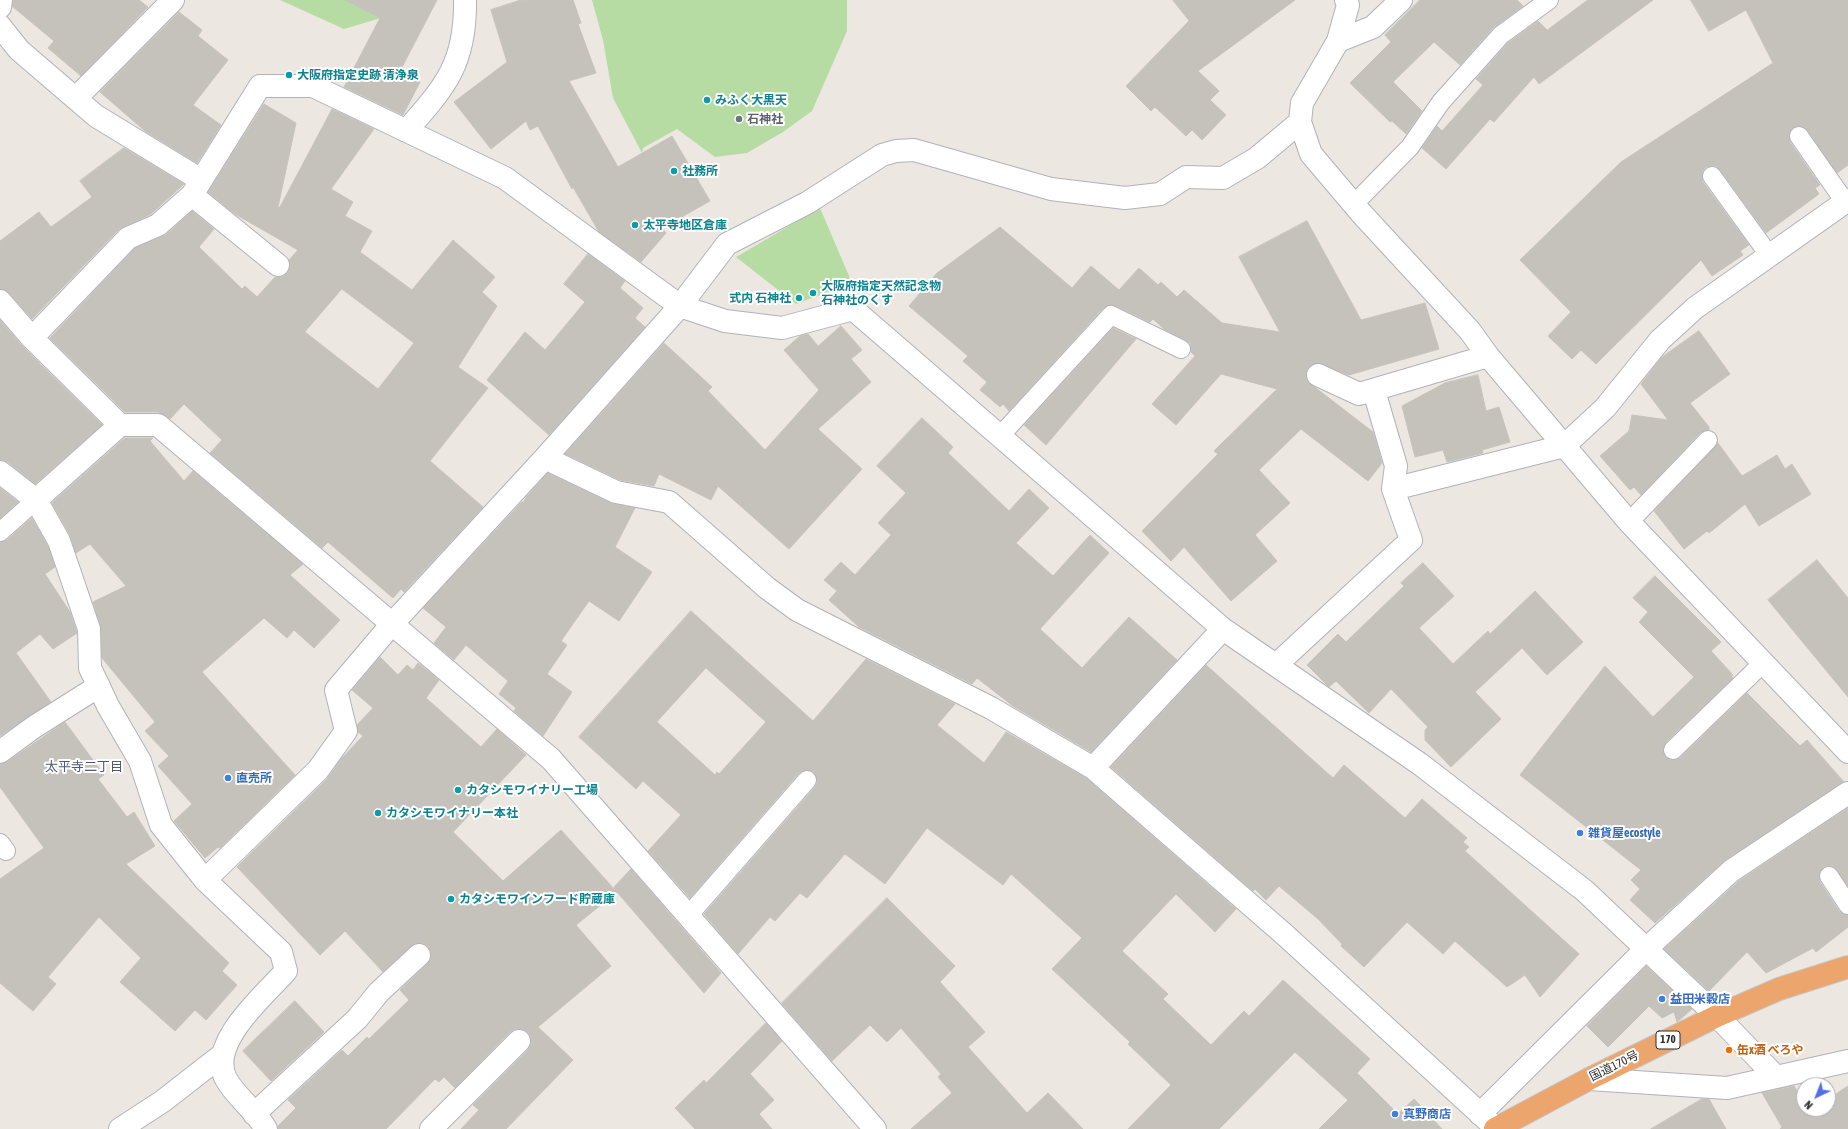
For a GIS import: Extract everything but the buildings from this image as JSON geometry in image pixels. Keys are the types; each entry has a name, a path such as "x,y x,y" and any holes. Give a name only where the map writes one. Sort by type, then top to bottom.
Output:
{"highway":[{"name":"国道170号","path":"1492,1125 1717,1016 1778,989 1848,967"}],"street":[{"path":"0,6 1,0"},
{"path":"76,98 173,0"},
{"path":"406,131 437,96 456,65 466,26 465,0"},
{"path":"1346,0 1348,5 1338,41 1302,103 1300,122 1311,154 1354,204 1470,331 1488,356 1629,522 1848,752"},
{"path":"1338,41 1373,27 1401,0"},
{"path":"0,26 19,50 96,116 197,187 278,265"},
{"path":"32,338 128,238 158,225 197,187 260,86 313,86 505,178 680,306 725,321 782,328 853,309 1223,629 1420,764 1585,891 1647,948 1717,1016 1776,1077"},
{"path":"205,880 318,770 346,731 336,690 391,625 545,458 680,306 727,244 807,203 882,155 896,151 914,150 1051,189 1125,198 1160,194 1186,177 1223,178 1257,158 1300,122"},
{"path":"1393,489 1564,446 1604,408 1660,340 1694,308 1846,201"},
{"path":"0,301 32,338 120,424 158,426 551,759 875,1129"},
{"path":"1318,374 1359,394 1374,391 1488,356"},
{"path":"1276,665 1411,540 1393,489 1396,466 1374,391"},
{"path":"36,500 120,424"},
{"path":"545,458 616,492 669,502 767,588 796,610 991,708 1094,768 1285,935 1492,1125 1647,948 1731,871 1848,793"},
{"path":"0,472 36,500 59,541 89,628 90,668 140,761 161,825 205,880 281,952 286,971 232,1031 222,1056 163,1101 120,1129"},
{"path":"1094,768 1223,629"},
{"path":"0,752 34,727 99,686"},
{"path":"222,1056 226,1078 260,1121 357,1019 379,992 419,955"},
{"path":"431,1129 519,1041"},
{"path":"1589,1079 1727,1088 1848,1062"}],"lane":[{"path":"1354,204 1410,147 1441,102 1501,35 1549,0"},
{"path":"1799,136 1846,201"},
{"path":"1712,176 1769,255"},
{"path":"1000,436 1111,315 1181,349"},
{"path":"1629,522 1708,440"},
{"path":"0,532 36,500"},
{"path":"1673,750 1763,663"},
{"path":"688,916 807,780"},
{"path":"1829,876 1848,904"}],"green space":[{"path":"280,0 391,0 391,15 344,29"},
{"path":"592,0 847,0 847,31 812,111 783,132 747,153 715,157 677,129 643,148 642,153 613,98 603,40"},
{"path":"820,208 852,283 796,304 736,257"}],"place":[{"name":"大阪府指定史跡 清浄泉","path":"289,75"},
{"name":"みふく大黒天","path":"707,100"},
{"name":"石神社","path":"739,119"},
{"name":"社務所","path":"674,171"},
{"name":"太平寺地区倉庫","path":"635,225"},
{"name":"大阪府指定天然記念物 石神社のくす","path":"813,293"},
{"name":"式内 石神社","path":"799,298"},
{"name":"直売所","path":"228,778"},
{"name":"カタシモワイナリー工場","path":"458,790"},
{"name":"カタシモワイナリー本社","path":"378,813"},
{"name":"雑貨屋ecostyle","path":"1580,833"},
{"name":"カタシモワインフード貯蔵庫","path":"451,899"},
{"name":"益田米穀店","path":"1662,999"},
{"name":"缶x酒 べろや","path":"1729,1050"},
{"name":"真野商店","path":"1395,1114"}],"district":[{"name":"太平寺二丁目","path":"84,767"}]}
